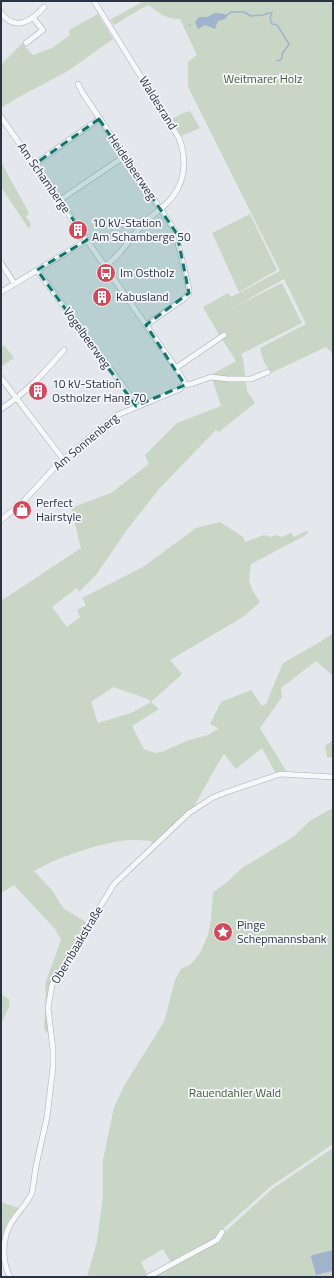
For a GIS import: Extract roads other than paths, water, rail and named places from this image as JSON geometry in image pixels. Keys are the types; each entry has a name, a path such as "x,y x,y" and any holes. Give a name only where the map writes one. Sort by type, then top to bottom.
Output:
{"street":[{"name":"Waldesrand","path":"94,1 173,128 182,145 184,159 183,177 176,193 143,224 117,256 105,266"},
{"path":"1,13 8,21 16,23 26,22 34,18 44,7"},
{"path":"26,43 43,30 34,18"},
{"name":"Heidelbeerweg","path":"78,84 99,119 177,234 189,291 188,295 146,325"},
{"name":"Am Schamberge","path":"1,117 176,368"},
{"path":"34,164 99,119"},
{"path":"60,200 125,156"},
{"path":"1,292 87,240"},
{"path":"1,263 14,283"},
{"name":"Vogelbeerweg","path":"37,270 129,394 136,406"},
{"path":"185,384 176,368 224,335"},
{"path":"1,409 17,398 42,376 64,350"},
{"name":"Am Sonnenberg","path":"1,520 22,503 63,459 115,416 180,388 185,384 191,384 211,377 251,379 268,372"},
{"path":"1,378 63,459"},
{"name":"Obernbaakstraße","path":"10,1277 5,1261 4,1250 6,1235 9,1226 29,1200 32,1193 50,1102 54,1058 48,1008 52,985 114,884 188,814 212,798 280,774 333,777"},
{"path":"148,1277 217,1240 222,1232"}],"water":[{"path":"215,13 225,14 227,16 225,19 218,21 215,29 205,25 198,29 195,22 199,17 207,17"},
{"path":"333,1250 333,1271 316,1275 311,1257 312,1255"}],"waterway":[{"path":"226,16 231,12 244,12 251,16 272,13 270,18 272,24 277,25 289,44 282,54 282,58 277,61"}],"place":[{"name":"10 kV-Station Am Schamberge 50","path":"78,230"},
{"name":"Im Ostholz","path":"106,273"},
{"name":"Kabusland","path":"102,297"},
{"name":"10 kV-Station Ostholzer Hang 70","path":"38,391"},
{"name":"Perfect Hairstyle","path":"22,510"},
{"name":"Pinge Schepmannsbank","path":"223,932"}],"park label":[{"name":"Weitmarer Holz","path":"263,79"},
{"name":"Rauendahler Wald","path":"235,1093"}]}
